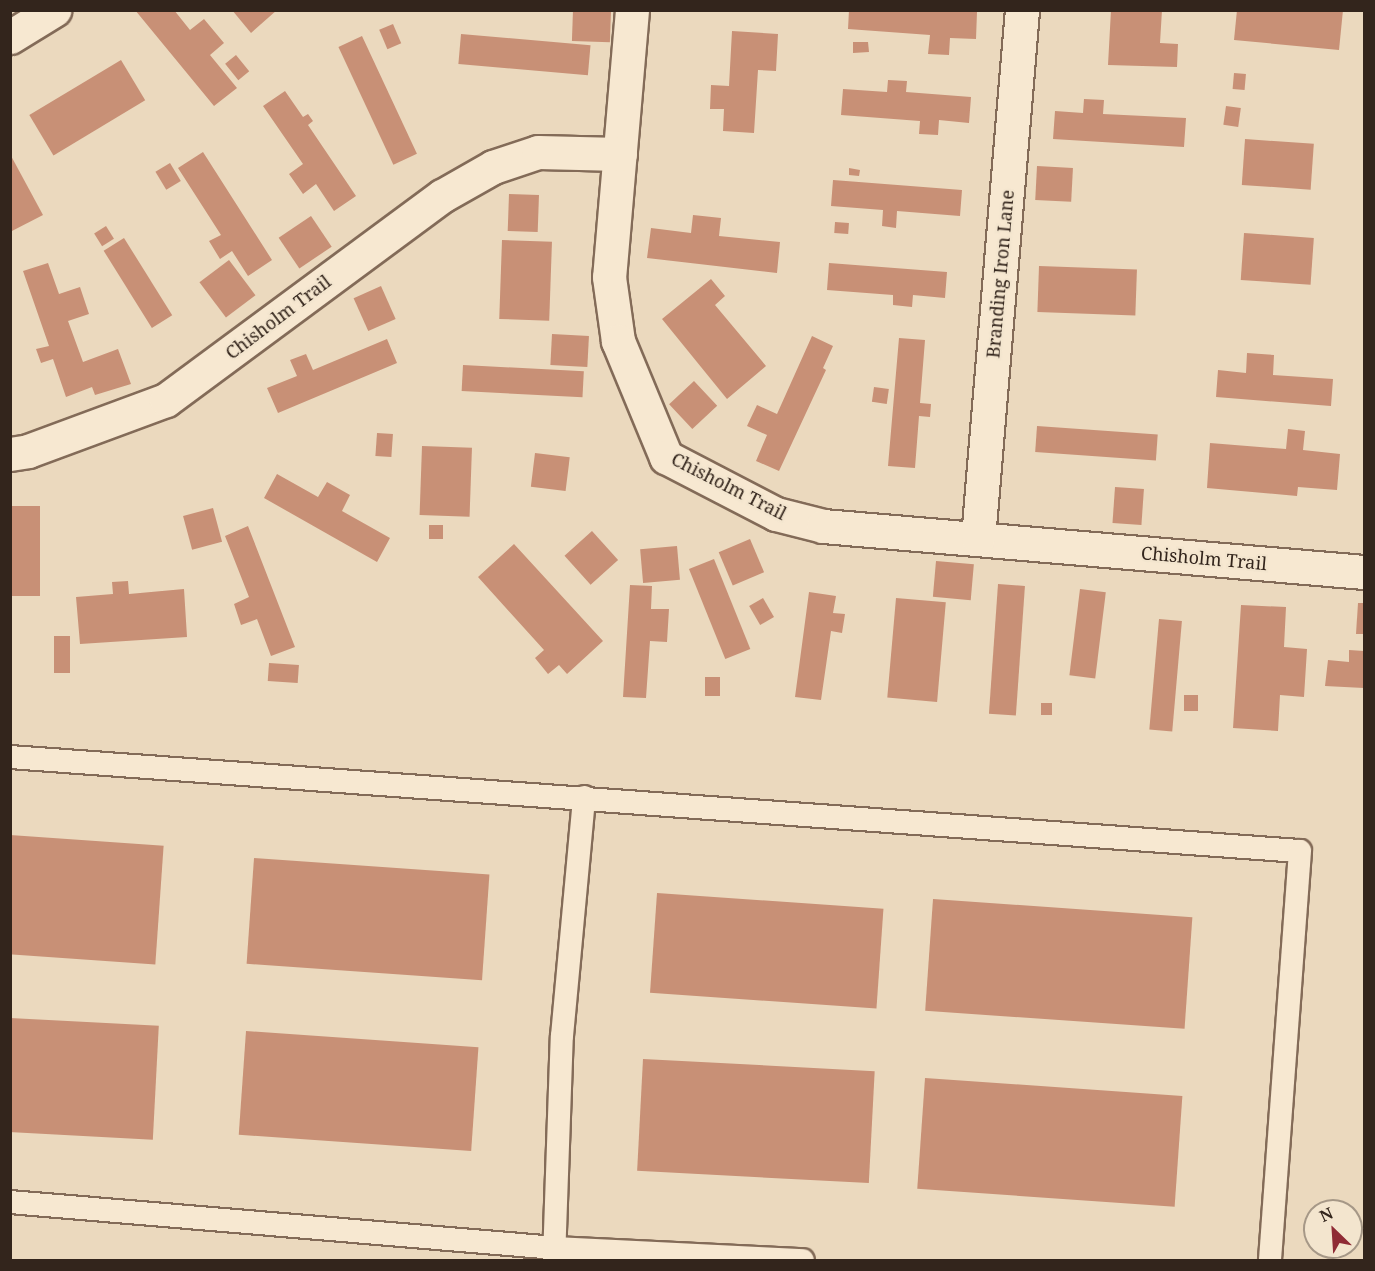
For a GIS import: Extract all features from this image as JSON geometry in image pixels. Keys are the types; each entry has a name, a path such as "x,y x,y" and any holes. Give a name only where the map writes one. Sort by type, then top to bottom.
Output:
{"street":[{"path":"10,37 54,10"},
{"path":"620,154 632,10"},
{"name":"Branding Iron Lane","path":"978,538 1022,10"},
{"name":"Chisholm Trail","path":"10,454 28,451 166,400 442,196 493,167 538,152 620,154 609,277 618,341 666,456 776,514 823,526 1364,571"}],"lane":[{"path":"10,757 585,797 1300,851 1270,1260"},
{"path":"555,1254 562,1036 585,797"},
{"path":"10,1202 450,1250 803,1260"}],"building":[{"path":"135,10 174,10 190,30 204,19 224,43 210,55 237,88 214,106"},
{"path":"232,10 277,10 251,33"},
{"path":"573,10 611,11 610,42 572,41"},
{"path":"849,10 977,12 976,39 950,38 949,55 928,54 930,35 848,29"},
{"path":"1111,10 1162,10 1160,43 1178,44 1177,67 1108,65"},
{"path":"1237,10 1343,10 1339,50 1234,40"},
{"path":"393,24 401,43 387,49 379,30"},
{"path":"732,31 778,34 776,71 758,70 754,133 723,131 724,109 710,109 711,85 729,86"},
{"path":"461,34 591,45 588,75 458,64"},
{"path":"362,36 417,154 393,165 338,47"},
{"path":"853,42 868,42 869,52 853,53"},
{"path":"236,55 249,71 238,80 225,64"},
{"path":"121,60 145,100 53,155 29,115"},
{"path":"1234,73 1246,74 1245,90 1233,89"},
{"path":"888,80 907,81 906,92 971,97 969,123 939,120 938,135 919,134 920,121 841,115 843,89 887,92"},
{"path":"285,91 303,117 308,114 313,121 308,125 356,196 334,211 316,184 303,194 289,174 303,164 263,106"},
{"path":"1084,99 1104,100 1103,114 1186,118 1184,147 1053,139 1055,111 1083,113"},
{"path":"1226,106 1241,108 1238,127 1223,125"},
{"path":"1245,139 1314,144 1311,190 1242,185"},
{"path":"203,152 272,260 248,276 232,251 220,259 209,241 221,235 178,168"},
{"path":"10,154 43,215 10,232"},
{"path":"170,163 181,181 166,190 155,172"},
{"path":"1037,166 1073,168 1071,202 1035,200"},
{"path":"849,168 860,170 859,176 849,175"},
{"path":"833,180 962,190 960,216 897,211 896,228 882,226 883,210 831,206"},
{"path":"509,194 539,195 538,232 508,231"},
{"path":"693,215 721,218 719,236 780,242 777,273 647,258 651,228 691,233"},
{"path":"311,216 332,247 299,268 279,238"},
{"path":"835,222 849,223 848,234 834,233"},
{"path":"106,226 114,239 102,246 94,233"},
{"path":"1244,233 1314,238 1311,285 1241,280"},
{"path":"124,238 172,315 152,328 104,251"},
{"path":"502,240 552,242 549,321 499,319"},
{"path":"229,260 255,295 226,317 199,282"},
{"path":"48,263 59,294 80,287 89,314 68,321 83,362 118,349 131,384 95,395 92,387 66,397 53,359 41,363 36,349 49,346 23,271"},
{"path":"829,263 947,272 945,298 913,295 912,307 893,305 893,295 827,290"},
{"path":"1039,266 1137,269 1135,315 1037,312"},
{"path":"711,279 725,296 715,305 766,366 727,399 662,319"},
{"path":"381,286 396,319 368,331 354,298"},
{"path":"552,334 589,336 587,367 550,365"},
{"path":"812,336 833,346 823,368 826,370 779,471 756,461 767,435 747,426 757,405 777,414"},
{"path":"899,338 925,340 920,403 931,404 930,417 919,416 915,468 888,466"},
{"path":"387,339 397,363 278,413 267,388 297,376 290,360 306,354 313,370"},
{"path":"1247,353 1274,355 1273,375 1333,379 1331,406 1216,397 1218,370 1246,373"},
{"path":"463,365 584,371 582,397 462,391"},
{"path":"694,381 717,406 692,429 669,404"},
{"path":"874,387 889,389 887,404 872,402"},
{"path":"1037,426 1158,434 1156,460 1035,452"},
{"path":"1288,429 1305,431 1303,450 1340,454 1337,490 1298,487 1297,496 1207,488 1210,443 1286,449"},
{"path":"377,433 393,434 391,457 375,456"},
{"path":"422,446 472,448 470,517 420,515"},
{"path":"535,453 570,457 566,491 531,487"},
{"path":"277,474 318,497 327,482 350,495 342,511 390,538 377,562 264,498"},
{"path":"1115,487 1144,489 1141,525 1112,523"},
{"path":"10,506 40,506 40,596 10,596"},
{"path":"213,508 222,542 192,550 183,516"},
{"path":"429,525 443,525 443,539 429,539"},
{"path":"248,526 295,647 271,656 257,619 241,625 234,604 249,597 225,536"},
{"path":"592,531 618,560 591,585 565,556"},
{"path":"750,539 764,572 733,585 719,552"},
{"path":"514,544 603,641 567,674 559,665 548,674 535,658 544,650 478,577"},
{"path":"677,546 680,580 643,583 640,549"},
{"path":"714,559 750,649 725,659 689,569"},
{"path":"936,561 974,564 971,600 933,597"},
{"path":"128,581 129,594 184,589 187,637 80,644 76,597 113,594 112,582"},
{"path":"998,584 1025,586 1016,716 989,714"},
{"path":"630,585 652,586 651,609 669,609 667,642 650,641 646,698 623,697"},
{"path":"1080,589 1106,592 1095,679 1069,675"},
{"path":"809,592 836,596 833,613 845,614 842,633 831,631 821,700 795,697"},
{"path":"763,598 774,617 760,625 749,606"},
{"path":"896,598 946,602 937,702 887,698"},
{"path":"1358,603 1364,603 1364,634 1356,634"},
{"path":"1241,605 1286,607 1284,647 1307,649 1304,697 1280,695 1278,731 1233,728"},
{"path":"1159,619 1182,621 1172,732 1149,730"},
{"path":"54,636 70,636 70,673 54,673"},
{"path":"1349,650 1364,651 1364,688 1325,686 1328,660 1349,662"},
{"path":"269,663 299,665 298,683 268,681"},
{"path":"705,677 720,677 720,696 705,696"},
{"path":"1184,695 1198,695 1198,711 1184,711"},
{"path":"1041,703 1052,703 1052,715 1041,715"},
{"path":"10,835 164,846 155,964 10,954"},
{"path":"254,858 489,874 482,980 247,964"},
{"path":"657,893 883,909 876,1009 650,993"},
{"path":"933,899 1192,917 1185,1029 925,1011"},
{"path":"10,1018 159,1026 153,1140 10,1132"},
{"path":"246,1031 478,1047 471,1151 239,1135"},
{"path":"643,1059 875,1071 869,1183 637,1171"},
{"path":"925,1078 1182,1096 1175,1207 917,1189"}]}
